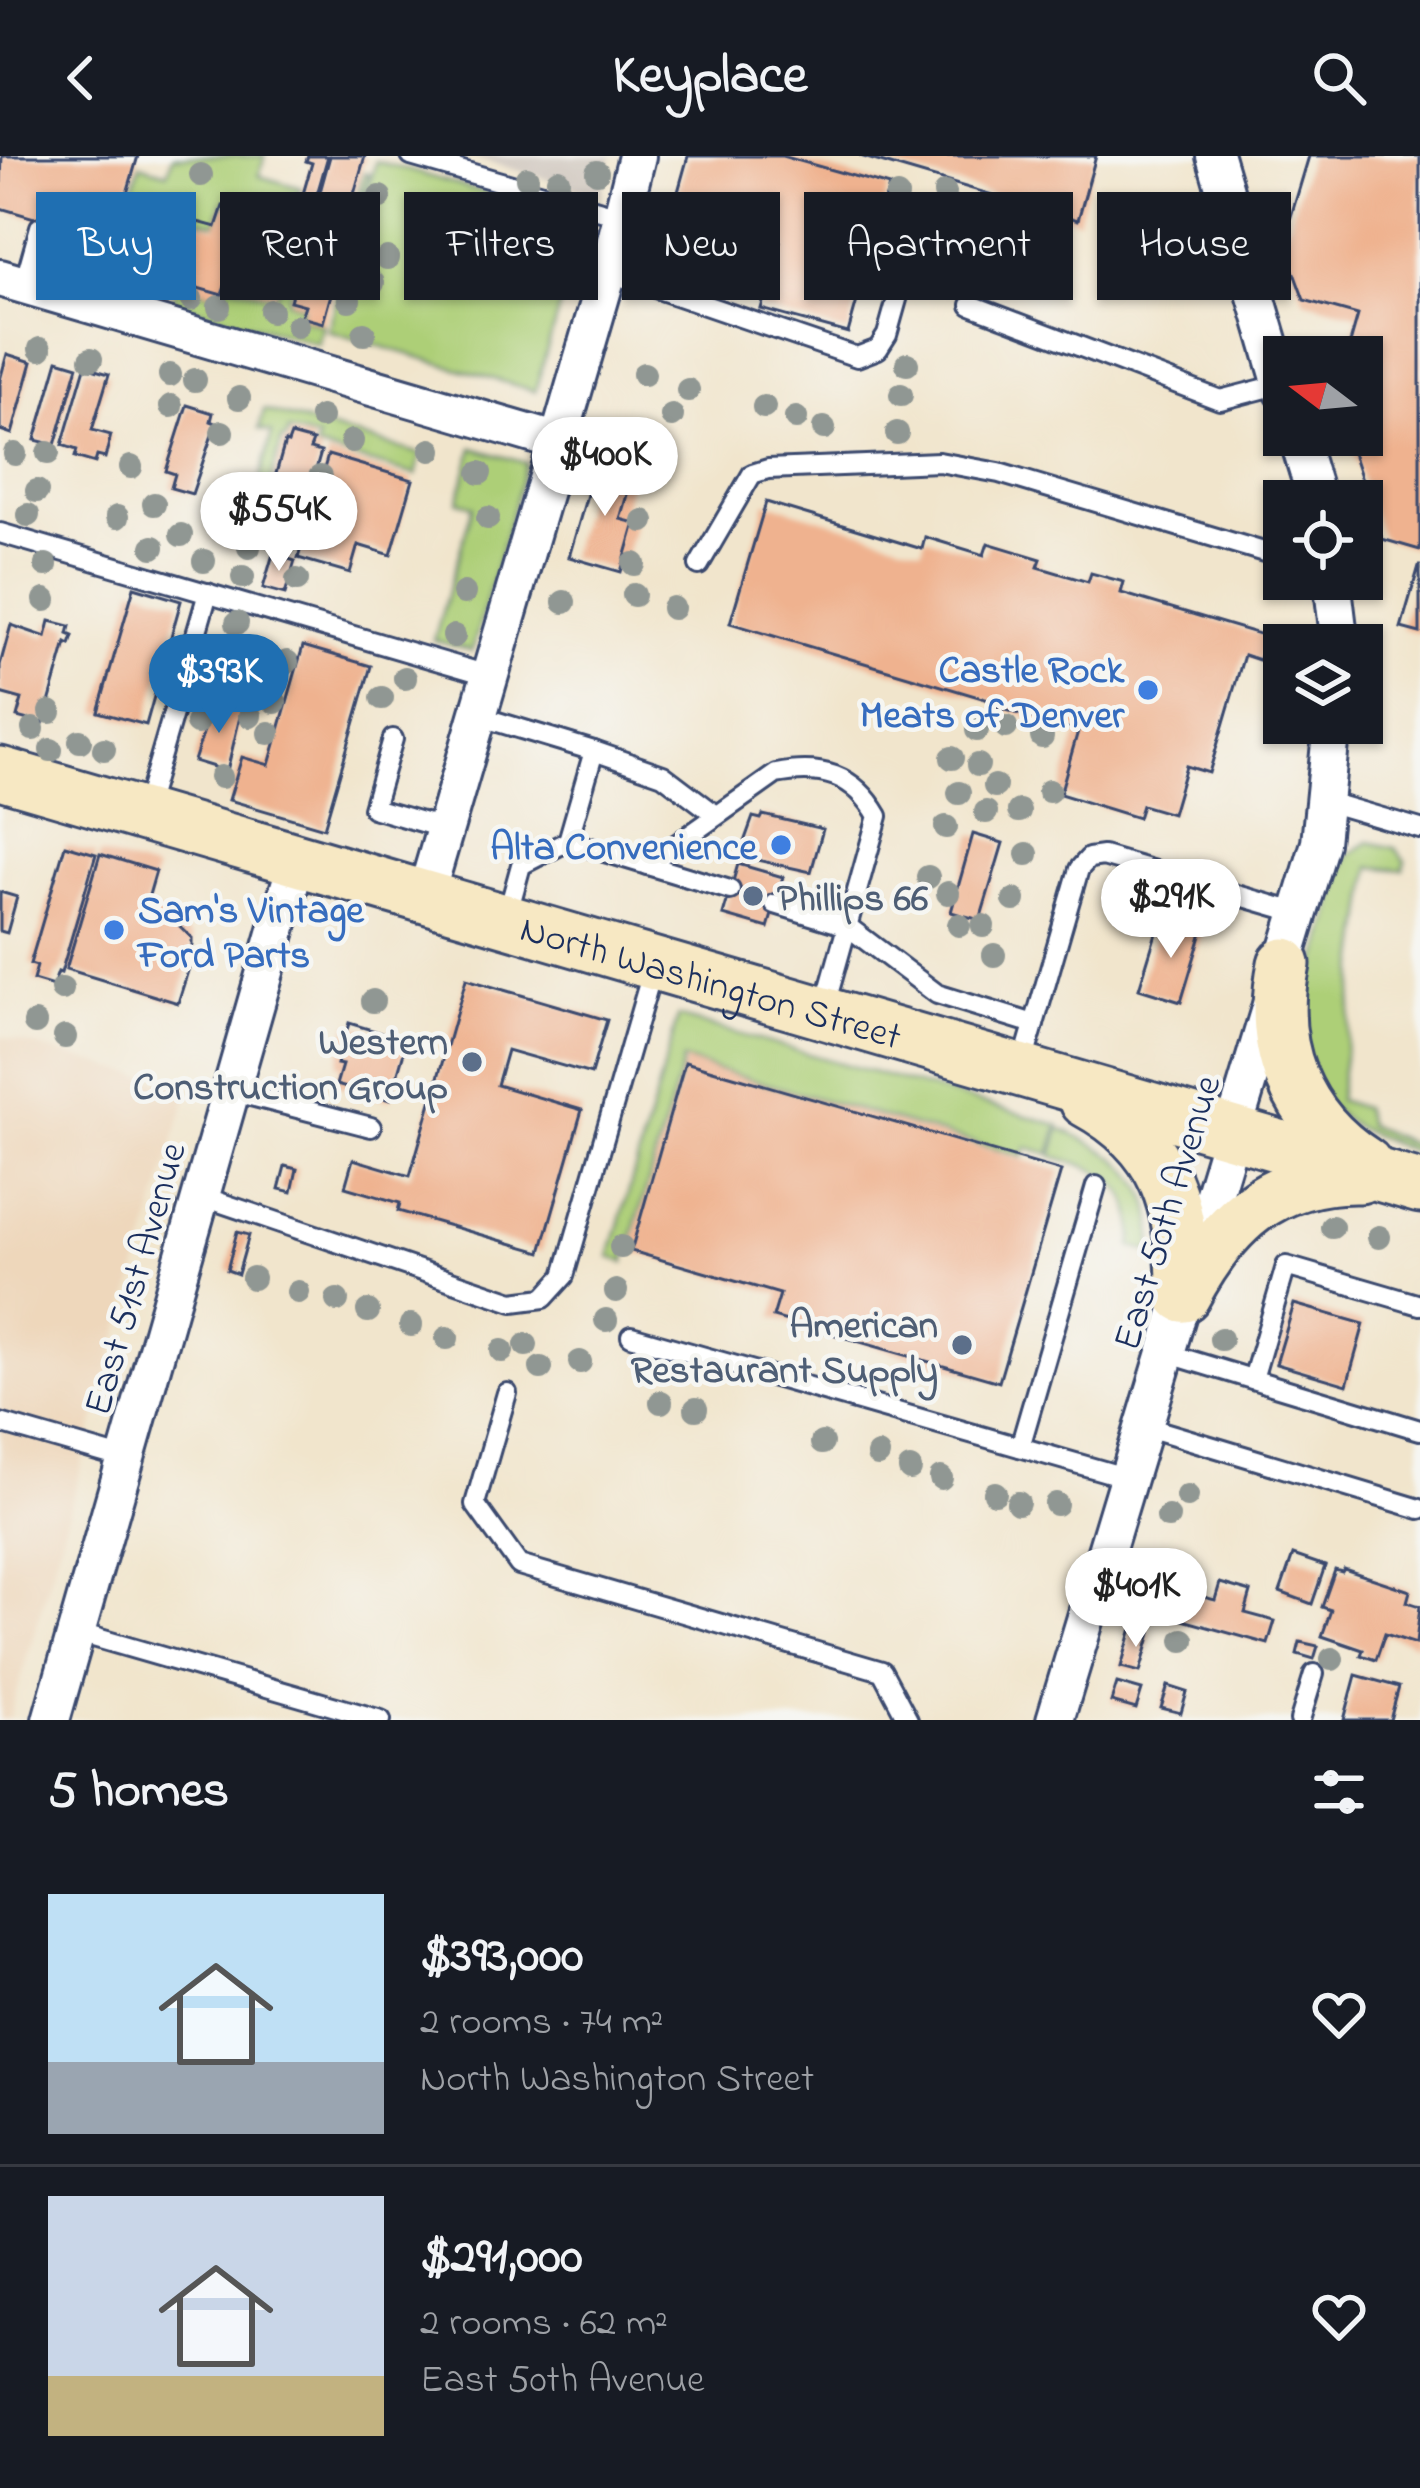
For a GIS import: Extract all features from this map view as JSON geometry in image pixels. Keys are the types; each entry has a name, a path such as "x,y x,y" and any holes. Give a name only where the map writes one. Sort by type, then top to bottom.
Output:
{"main road":[{"name":"North Washington Street","path":"0,772 823,1013 1033,1058 1233,1132 1406,1183"},
{"path":"1284,964 1278,1031 1298,1096 1332,1138 1406,1183"},
{"path":"1033,1058 1118,1121 1163,1174 1181,1226 1184,1296"},
{"path":"1184,1296 1217,1240 1265,1200 1325,1179 1406,1183"}],"street":[{"path":"629,192 638,156"},
{"path":"1214,156 1268,336"},
{"path":"425,897 622,217"},
{"path":"12,281 559,442"},
{"name":"East 50th Avenue","path":"1055,1720 1320,843 1330,744"},
{"name":"East 51st Avenue","path":"51,1720 297,860"}],"lane":[{"path":"411,156 622,217"},
{"path":"12,281 36,235"},
{"path":"608,272 857,357 878,349 896,300"},
{"path":"971,305 1220,400 1263,392"},
{"path":"699,565 752,474 768,469 899,462 939,462 999,473 1263,552"},
{"path":"0,533 490,676"},
{"path":"144,815 208,593"},
{"path":"478,716 663,775 716,815"},
{"path":"393,739 374,808 446,829"},
{"path":"568,841 594,751"},
{"path":"647,865 776,774 827,771 860,790 878,816 823,1013"},
{"path":"1324,801 1420,829"},
{"path":"506,921 521,865 568,841 730,890"},
{"path":"775,904 847,926 1033,1058 1079,869 1089,858 1103,856 1299,913"},
{"path":"201,1196 514,1302 544,1298 564,1276 654,964"},
{"path":"230,1090 371,1126"},
{"path":"1020,1447 1096,1186"},
{"path":"1253,1379 1286,1266 1420,1305"},
{"path":"631,1336 1128,1478"},
{"path":"1166,1352 1420,1430"},
{"path":"507,1393 475,1504 519,1565 882,1671 908,1720"},
{"path":"1144,1426 1420,1509"},
{"path":"1,1428 125,1459"},
{"path":"76,1632 381,1720"},
{"path":"1300,1720 1314,1673"}],"shaded area":[{"path":"467,156 612,156 601,195"},
{"path":"0,1036 189,1089 9,1720 0,1720"}],"green space":[{"path":"173,156 265,156 259,176 301,188 300,192 220,192 215,224 196,222 196,192 132,192 140,164 167,173"},
{"path":"376,161 483,192 404,192 404,300 561,300 535,391 328,331 337,300 380,300 380,192 367,192"},
{"path":"364,173 369,174 364,192 358,192"},
{"path":"196,289 220,296 220,300 287,300 302,306 299,318 323,325 318,344 172,302 196,300"},
{"path":"264,410 421,454 416,475 316,448 318,439 289,431 282,439 268,491 273,493 266,517 251,513 272,433 259,429"},
{"path":"473,448 526,463 472,651 434,640 473,506 458,501"},
{"path":"1369,842 1395,848 1406,861 1403,870 1371,867 1338,1100 1363,1108 1367,1125 1420,1147 1420,1154 1356,1128 1327,1105 1300,1038 1347,856"},
{"path":"678,1017 1059,1125 1050,1154 1026,1147 1023,1157 683,1060 625,1262 610,1257"},
{"path":"1060,1128 1101,1148 1131,1173 1149,1206 1151,1252 1132,1247 1130,1208 1114,1183 1088,1167 1052,1156"}],"building":[{"path":"2,156 138,156 127,192 36,192 36,219 0,208"},
{"path":"308,156 328,156 318,192 304,192 312,163 306,161"},
{"path":"330,156 365,156 355,192 320,192"},
{"path":"688,156 782,156 889,186 887,192 804,192 804,300 857,300 848,333 761,309 764,300 780,300 780,192 678,192"},
{"path":"860,156 1096,156 1078,220 1073,219 1073,192 983,192"},
{"path":"1309,156 1420,156 1420,550 1383,539 1383,480 1362,480 1354,456 1383,456 1383,336 1352,336 1358,315 1304,300 1291,265 1291,216"},
{"path":"220,215 220,294 196,288 198,222 216,227"},
{"path":"329,300 323,323 301,317 305,305 290,301"},
{"path":"7,354 32,362 12,434 0,430 0,380"},
{"path":"58,360 78,366 55,445 35,440"},
{"path":"85,367 109,374 92,430 111,435 105,458 97,456 95,463 75,457 77,450 62,445"},
{"path":"187,405 213,413 211,421 216,423 192,494 171,488 175,474 166,471"},
{"path":"291,435 313,441 310,449 321,452 307,501 297,498 292,517 283,514 280,524 269,522 276,493 271,491"},
{"path":"328,455 413,480 391,555 358,545 350,573 298,558"},
{"path":"597,460 634,470 620,519 635,523 621,572 569,557"},
{"path":"766,502 922,549 925,537 984,555 988,543 1041,559 1038,567 1088,582 1091,573 1124,582 1121,593 1263,635 1263,646 1259,660 1244,655 1209,773 1186,766 1172,814 1142,805 1138,818 1060,794 1078,731 730,623"},
{"path":"273,554 295,561 285,594 263,588"},
{"path":"1420,566 1420,633 1401,628"},
{"path":"134,587 181,601 146,725 98,712"},
{"path":"50,621 70,626 68,634 73,636 70,645 66,643 43,724 17,717 22,699 0,693 0,665 11,625 46,637"},
{"path":"303,646 371,666 324,828 229,800 242,757 269,765"},
{"path":"214,700 242,708 227,771 194,761"},
{"path":"763,815 823,829 811,872 739,856 753,817"},
{"path":"973,834 1003,843 980,920 951,912"},
{"path":"65,845 96,854 53,986 33,980 37,966 30,964"},
{"path":"100,854 156,871 145,909 168,915 192,938 192,958 178,1003 66,969"},
{"path":"738,864 783,877 768,928 723,915"},
{"path":"0,892 17,897 7,933 0,931"},
{"path":"1160,920 1202,932 1181,1002 1139,989"},
{"path":"466,979 607,1020 591,1074 507,1050 497,1085 582,1110 541,1252 398,1211 400,1203 345,1187 353,1159 410,1176"},
{"path":"349,1023 406,1045 390,1100 336,1085"},
{"path":"685,1062 1061,1171 999,1382 773,1317 780,1294 631,1251"},
{"path":"285,1166 297,1169 292,1192 279,1189"},
{"path":"237,1232 249,1235 238,1274 227,1270"},
{"path":"1294,1304 1364,1324 1347,1385 1276,1364"},
{"path":"1293,1555 1325,1566 1312,1604 1280,1592"},
{"path":"1335,1570 1410,1591 1407,1602 1420,1606 1416,1644 1385,1634 1376,1660 1361,1655 1363,1650 1322,1636 1331,1610 1322,1607"},
{"path":"1220,1583 1251,1592 1245,1613 1275,1621 1268,1644 1172,1617 1180,1591 1215,1600"},
{"path":"1132,1628 1151,1633 1140,1672 1121,1667"},
{"path":"1300,1642 1318,1646 1314,1659 1297,1654"},
{"path":"1356,1675 1399,1687 1390,1720 1344,1720"},
{"path":"1117,1683 1142,1690 1136,1709 1111,1702"},
{"path":"1168,1686 1187,1692 1181,1713 1161,1708"}],"place":[{"name":"Castle Rock Meats of Denver","path":"1148,690"},
{"name":"Alta Convenience","path":"781,845"},
{"name":"Phillips 66","path":"753,896"},
{"name":"Sam's Vintage Ford Parts","path":"114,930"},
{"name":"Western Construction Group","path":"472,1062"},
{"name":"American Restaurant Supply","path":"962,1345"}]}
